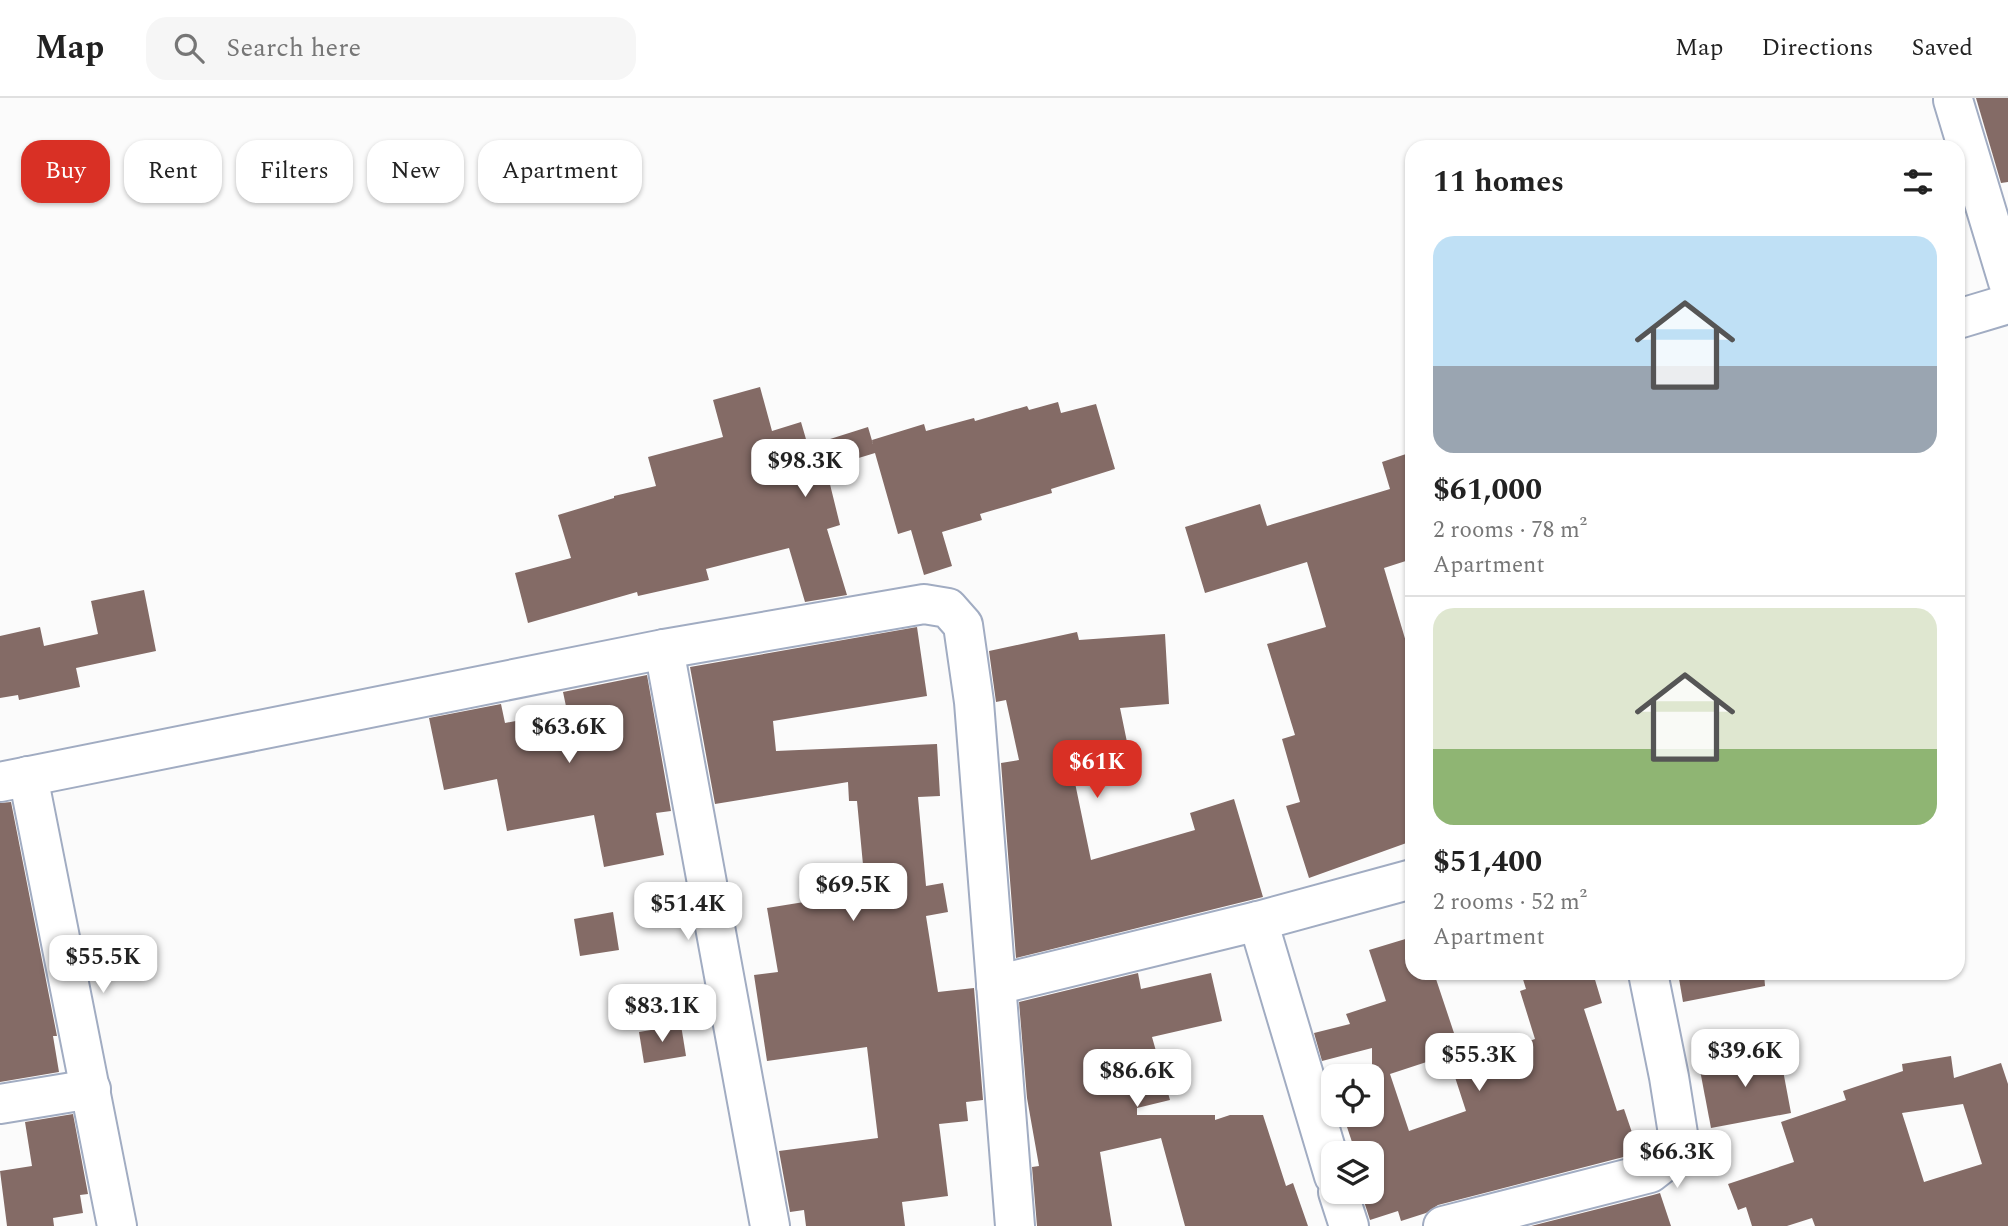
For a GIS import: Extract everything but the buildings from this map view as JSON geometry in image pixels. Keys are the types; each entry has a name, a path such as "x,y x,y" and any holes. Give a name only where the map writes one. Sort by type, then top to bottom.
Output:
{"street":[{"path":"1953,100 2008,282"},
{"path":"1965,317 2008,304"},
{"path":"117,1226 91,1089 14,779 664,649 924,604 948,608 964,625 974,702 1015,1226"},
{"path":"664,649 770,1226"},
{"path":"996,985 1258,921 1405,881"},
{"path":"1258,921 1324,1141"},
{"path":"1443,1226 1650,1173 1673,1155 1679,1140 1670,1077 1649,980"},
{"path":"0,1104 91,1089"},
{"path":"1342,1204 1349,1226"}]}
